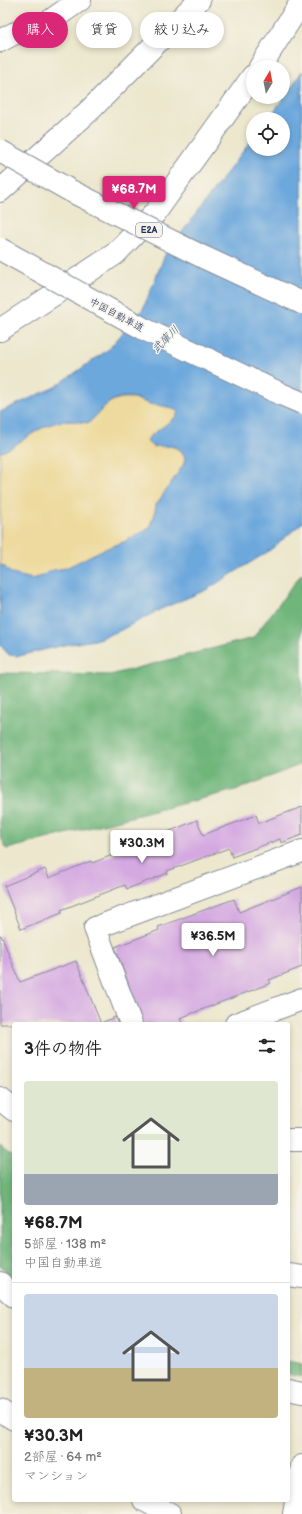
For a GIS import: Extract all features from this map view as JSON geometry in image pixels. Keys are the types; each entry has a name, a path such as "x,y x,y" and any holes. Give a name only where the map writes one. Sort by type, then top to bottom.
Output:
{"main road":[{"path":"0,41 13,34 47,23 80,0"},
{"path":"0,191 90,110 199,0"},
{"path":"264,60 302,1"},
{"path":"0,330 115,254 155,213 246,86"},
{"name":"E2A","path":"0,151 78,195 203,257 302,303"},
{"name":"中国自動車道","path":"0,249 144,329 302,403"},
{"path":"130,1022 95,928 302,851"},
{"path":"241,1022 302,999"},
{"path":"0,1099 12,1108"},
{"path":"290,1140 302,1140"},
{"path":"290,1275 302,1277"},
{"path":"0,1282 12,1294"},
{"path":"290,1389 302,1392"},
{"path":"0,1410 12,1418"},
{"path":"294,1514 302,1466"},
{"path":"148,1502 170,1514"}],"green space":[{"path":"302,573 302,764 239,789 7,849 0,836 0,673 110,675 253,638"},
{"path":"0,1147 12,1156 12,1277 0,1266"},
{"path":"290,1361 302,1364 302,1377 290,1374"}],"sand":[{"path":"125,398 133,398 147,403 173,408 178,412 176,417 149,437 153,447 171,446 182,453 185,457 184,464 156,505 154,518 151,522 150,528 126,541 100,551 66,568 49,571 43,576 32,579 12,574 4,566 0,565 0,453 43,427 51,424 62,421 89,423 108,403"}],"water":[{"name":"武庫川","path":"302,71 302,523 269,551 206,590 161,609 119,631 95,640 64,645 19,656 9,655 0,645 0,565 4,566 12,574 32,579 43,576 49,571 66,568 100,551 126,541 150,528 151,522 154,518 156,505 184,464 185,457 180,450 175,447 157,447 153,446 147,441 149,437 176,417 178,412 168,407 149,404 135,398 126,397 113,400 108,403 89,423 66,421 43,427 0,453 0,412 55,387 109,349 143,309 165,255 246,147 246,156 290,156 290,112 273,112 279,104 290,104 290,90"}],"building":[{"path":"302,807 302,835 281,843 280,839 232,857 229,848 167,871 168,873 127,889 125,885 61,910 62,913 21,929 4,886 45,869 49,878 91,861 92,863 164,835 163,834 197,820 203,835 256,815 259,823"},
{"path":"302,887 302,967 269,980 271,983 180,1018 181,1022 142,1022 115,947 159,930 158,927 234,899 239,912"},
{"path":"0,935 20,982 76,961 100,1022 12,1022 12,1024 0,1024"},
{"path":"115,1017 117,1022 103,1022"}]}
